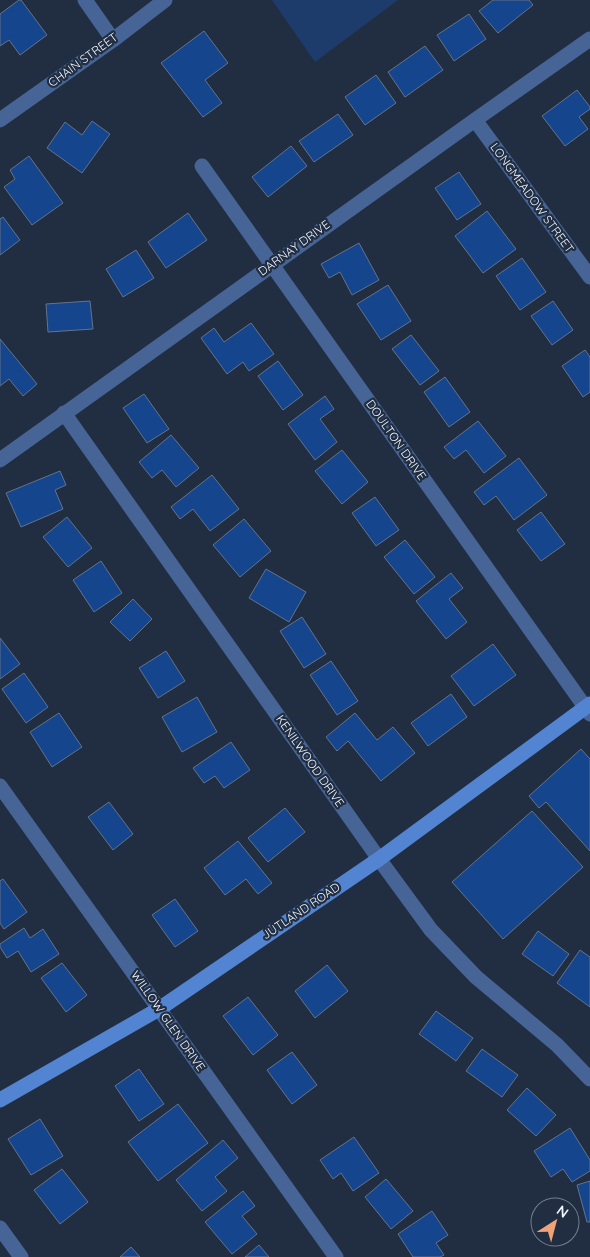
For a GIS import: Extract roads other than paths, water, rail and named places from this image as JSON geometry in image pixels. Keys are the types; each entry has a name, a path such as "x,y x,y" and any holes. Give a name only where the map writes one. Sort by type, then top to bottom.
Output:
{"street":[{"path":"85,0 113,40"},
{"name":"CHAIN STREET","path":"0,120 166,0"},
{"name":"DARNAY DRIVE","path":"0,460 590,39"},
{"name":"LONGMEADOW STREET","path":"475,120 590,276"},
{"name":"DOULTON DRIVE","path":"202,166 589,709"},
{"name":"KENILWOOD DRIVE","path":"64,413 431,930 476,977 557,1046 590,1079"},
{"name":"JUTLAND ROAD","path":"0,1100 159,1009 379,859 589,709"},
{"name":"WILLOW GLEN DRIVE","path":"0,786 336,1257"},
{"path":"0,1228 21,1257"}]}
